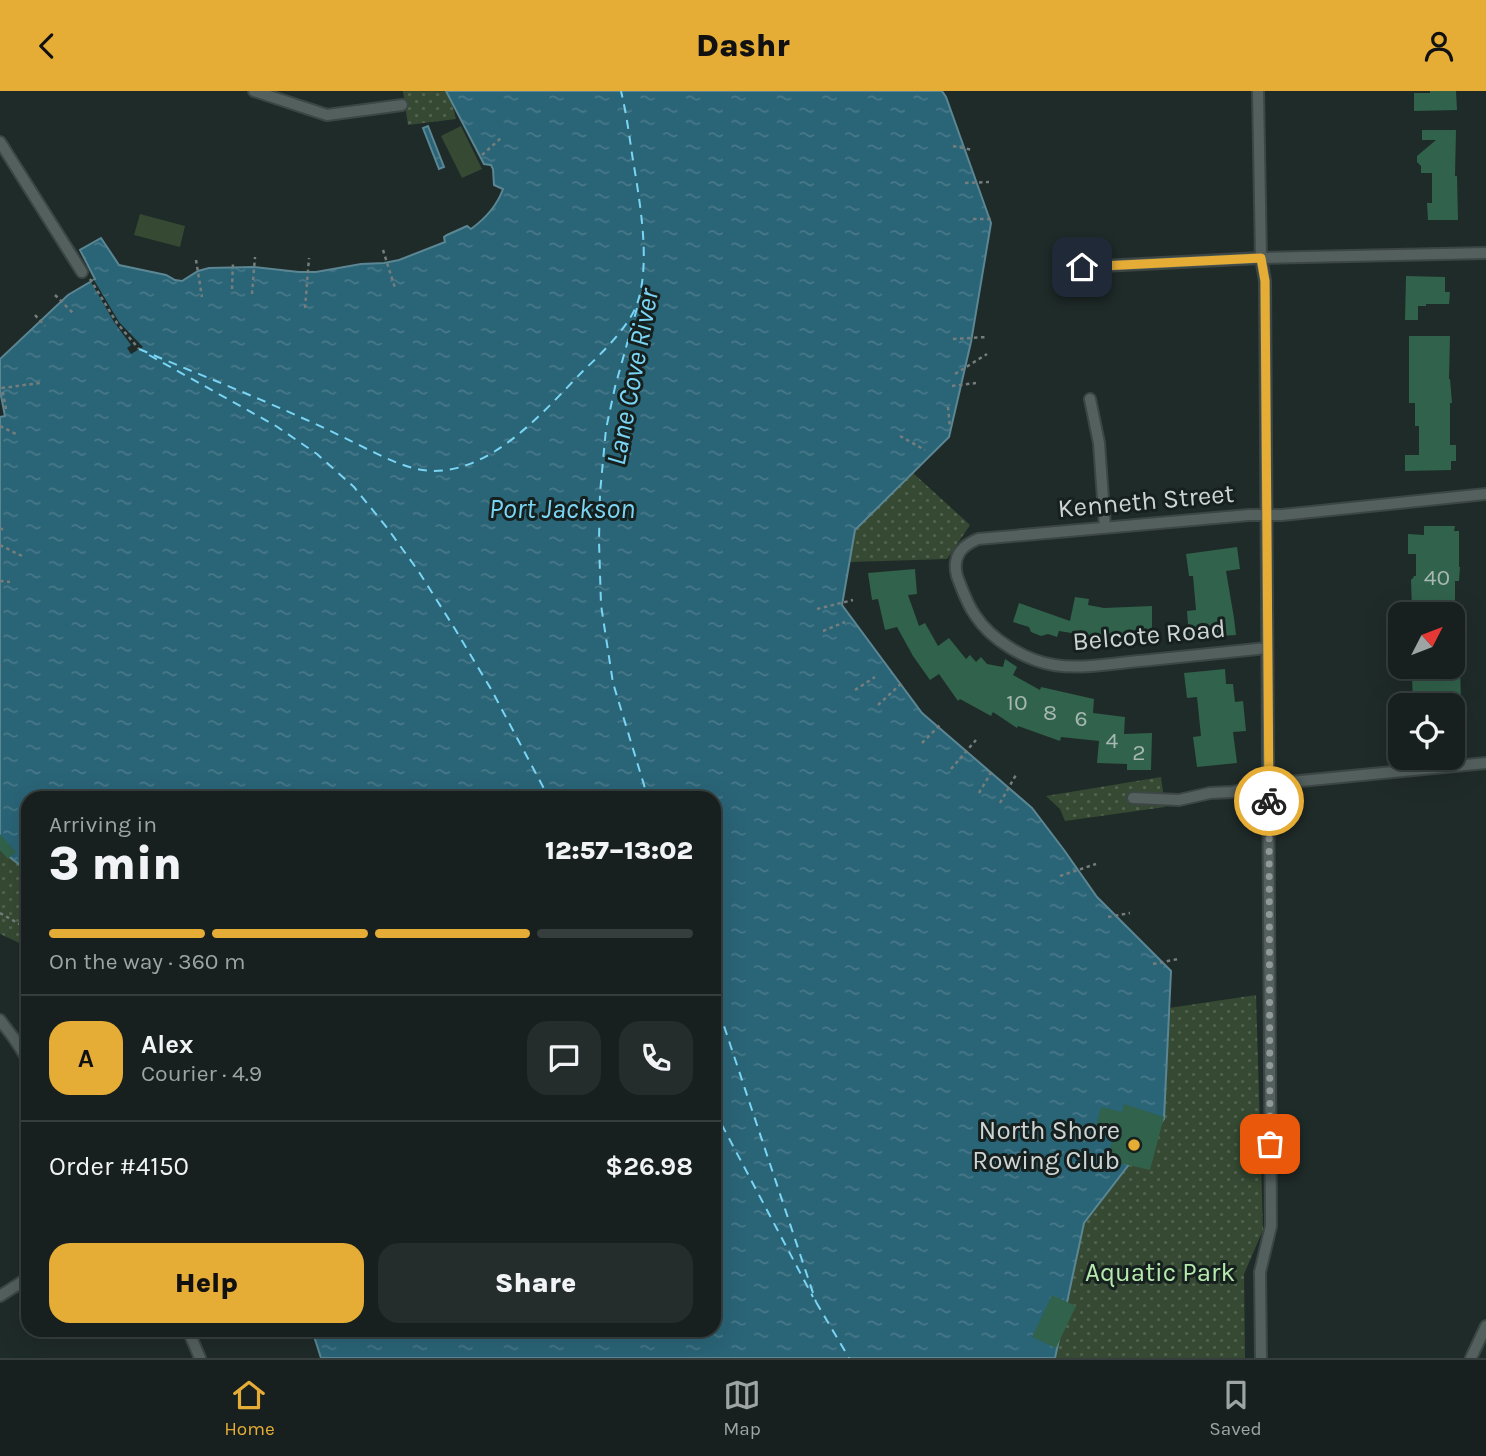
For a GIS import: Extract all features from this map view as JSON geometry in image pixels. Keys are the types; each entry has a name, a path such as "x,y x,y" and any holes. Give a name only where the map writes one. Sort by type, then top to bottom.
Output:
{"street":[{"path":"254,91 327,115 402,105"},
{"path":"1258,91 1261,258 1265,281 1271,1226 1260,1272 1261,1358"},
{"path":"0,142 82,272"},
{"path":"1082,267 1261,258 1486,253"},
{"path":"1090,399 1099,443 1105,527"},
{"name":"Kenneth Street","path":"978,539 1249,515 1282,515 1486,494"},
{"name":"Belcote Road","path":"978,539 961,550 955,563 968,603 976,617 1002,642 1028,657 1055,665 1088,666 1267,648"},
{"path":"1133,798 1180,800 1269,784 1486,763"},
{"path":"0,1020 21,1049"},
{"path":"0,1296 21,1282"},
{"path":"1471,1358 1486,1325"},
{"path":"191,1337 200,1358"}],"path":[{"path":"482,155 501,138"},
{"path":"953,146 974,150"},
{"path":"965,183 989,182"},
{"path":"974,219 994,219"},
{"path":"383,250 395,288"},
{"path":"251,294 255,257"},
{"path":"305,308 309,258"},
{"path":"196,260 202,297"},
{"path":"232,289 233,263"},
{"path":"82,272 90,278 117,323 139,349"},
{"path":"55,295 74,314"},
{"path":"35,315 45,325"},
{"path":"953,339 987,337"},
{"path":"955,374 987,354"},
{"path":"6,409 2,388 40,383"},
{"path":"952,386 976,383"},
{"path":"948,407 950,428"},
{"path":"0,426 18,435"},
{"path":"900,436 925,450"},
{"path":"0,545 24,557"},
{"path":"0,581 10,582"},
{"path":"817,608 853,600"},
{"path":"823,631 845,622"},
{"path":"855,690 875,677"},
{"path":"878,705 903,682"},
{"path":"922,743 940,725"},
{"path":"951,769 976,740"},
{"path":"979,793 992,771"},
{"path":"1000,803 1017,773"},
{"path":"1060,876 1096,864"},
{"path":"0,913 21,925"},
{"path":"1108,917 1130,913"},
{"path":"1153,964 1178,959"}],"green space":[{"path":"403,91 449,91 456,119 408,125"},
{"path":"461,126 482,169 462,178 441,136"},
{"path":"140,214 185,226 180,247 134,235"},
{"path":"913,473 970,525 947,559 850,562 855,530"},
{"path":"1161,777 1165,807 1065,821 1060,809 1046,796"},
{"path":"0,847 21,866 21,944 0,934"},
{"name":"Aquatic Park","path":"1256,995 1263,1230 1244,1274 1245,1358 1055,1358 1084,1223 1164,1119 1169,1008"}],"water":[{"name":"Port Jackson","path":"446,91 942,91 946,97 991,223 971,342 949,437 855,530 842,605 922,713 1032,808 1097,897 1171,971 1164,1119 1084,1223 1055,1358 321,1358 314,1337 721,1337 721,791 21,791 21,866 0,847 0,417 5,416 0,391 0,359 68,295 95,279 80,250 101,238 119,265 182,281 209,268 253,267 316,272 384,263 445,242 444,237 467,226 471,229 481,221 498,201 503,189 494,185 491,165 484,164"},
{"path":"428,126 444,167 439,169 423,128"}],"pier":[{"path":"94,280 119,322 143,347 131,354 127,348 131,345 91,282"}],"building":[{"path":"1456,91 1457,110 1414,111 1414,93"},
{"path":"1422,130 1456,130 1458,220 1428,220 1427,203 1432,203 1432,173 1421,173 1417,156 1436,140 1422,140"},
{"path":"1406,276 1445,277 1445,292 1450,292 1449,304 1418,306 1418,320 1405,320"},
{"path":"1409,336 1450,336 1450,445 1456,445 1456,461 1451,461 1451,470 1405,471 1405,455 1419,455 1419,426 1415,426 1415,403 1409,403"},
{"path":"1424,526 1455,526 1454,531 1459,531 1460,567 1459,581 1455,581 1455,602 1412,602 1411,580 1416,576 1416,554 1408,554 1408,534 1424,535"},
{"path":"1237,547 1240,569 1226,571 1236,635 1189,638 1187,611 1196,610 1193,576 1189,576 1186,554"},
{"path":"915,569 917,594 908,595 919,626 925,623 938,646 949,638 966,659 970,655 976,662 981,657 987,664 1003,667 1005,659 1017,667 1013,675 1040,690 1041,687 1094,699 1093,713 1125,717 1124,734 1152,733 1151,770 1127,770 1127,764 1097,763 1099,741 1061,737 1060,741 1018,726 1017,728 993,712 991,716 960,699 958,701 939,674 930,680 897,627 885,630 878,599 872,600 868,573"},
{"path":"1075,597 1089,599 1088,605 1104,608 1152,606 1152,633 1103,634 1102,638 1059,631 1057,637 1048,634 1041,636 1031,632 1029,627 1013,622 1019,603 1070,621"},
{"path":"1225,669 1226,684 1233,684 1235,702 1243,701 1246,731 1233,732 1237,763 1197,767 1193,737 1201,736 1197,697 1187,698 1184,673"},
{"path":"1412,679 1460,679 1461,693 1413,693"},
{"path":"0,834 16,852 8,859 0,850"},
{"name":"North Shore Rowing Club","path":"1124,1104 1164,1117 1150,1170 1107,1160 1115,1131 1096,1126 1101,1107 1122,1112"},
{"path":"1052,1295 1076,1306 1056,1348 1032,1337"}],"ferry route":[{"path":"139,349 280,408 407,466 432,471 454,469 476,461 516,436 552,404 615,339 629,320 638,301 644,247 638,189 621,91"},
{"path":"637,308 606,429 599,541 601,605 613,683 646,791"},
{"path":"149,355 276,426 317,454 354,487 419,572 455,629 491,689 545,791"},
{"path":"721,1017 816,1302"},
{"path":"721,1123 813,1297"},
{"path":"816,1302 849,1358"}],"way so far":[{"path":"1269,801 1270,1144"}],"place":[{"name":"North Shore Rowing Club","path":"1134,1145"}],"route":[{"path":"1082,267 1261,258 1265,281 1269,801"}],"water label":[{"name":"Lane Cove River","path":"632,377"}]}
